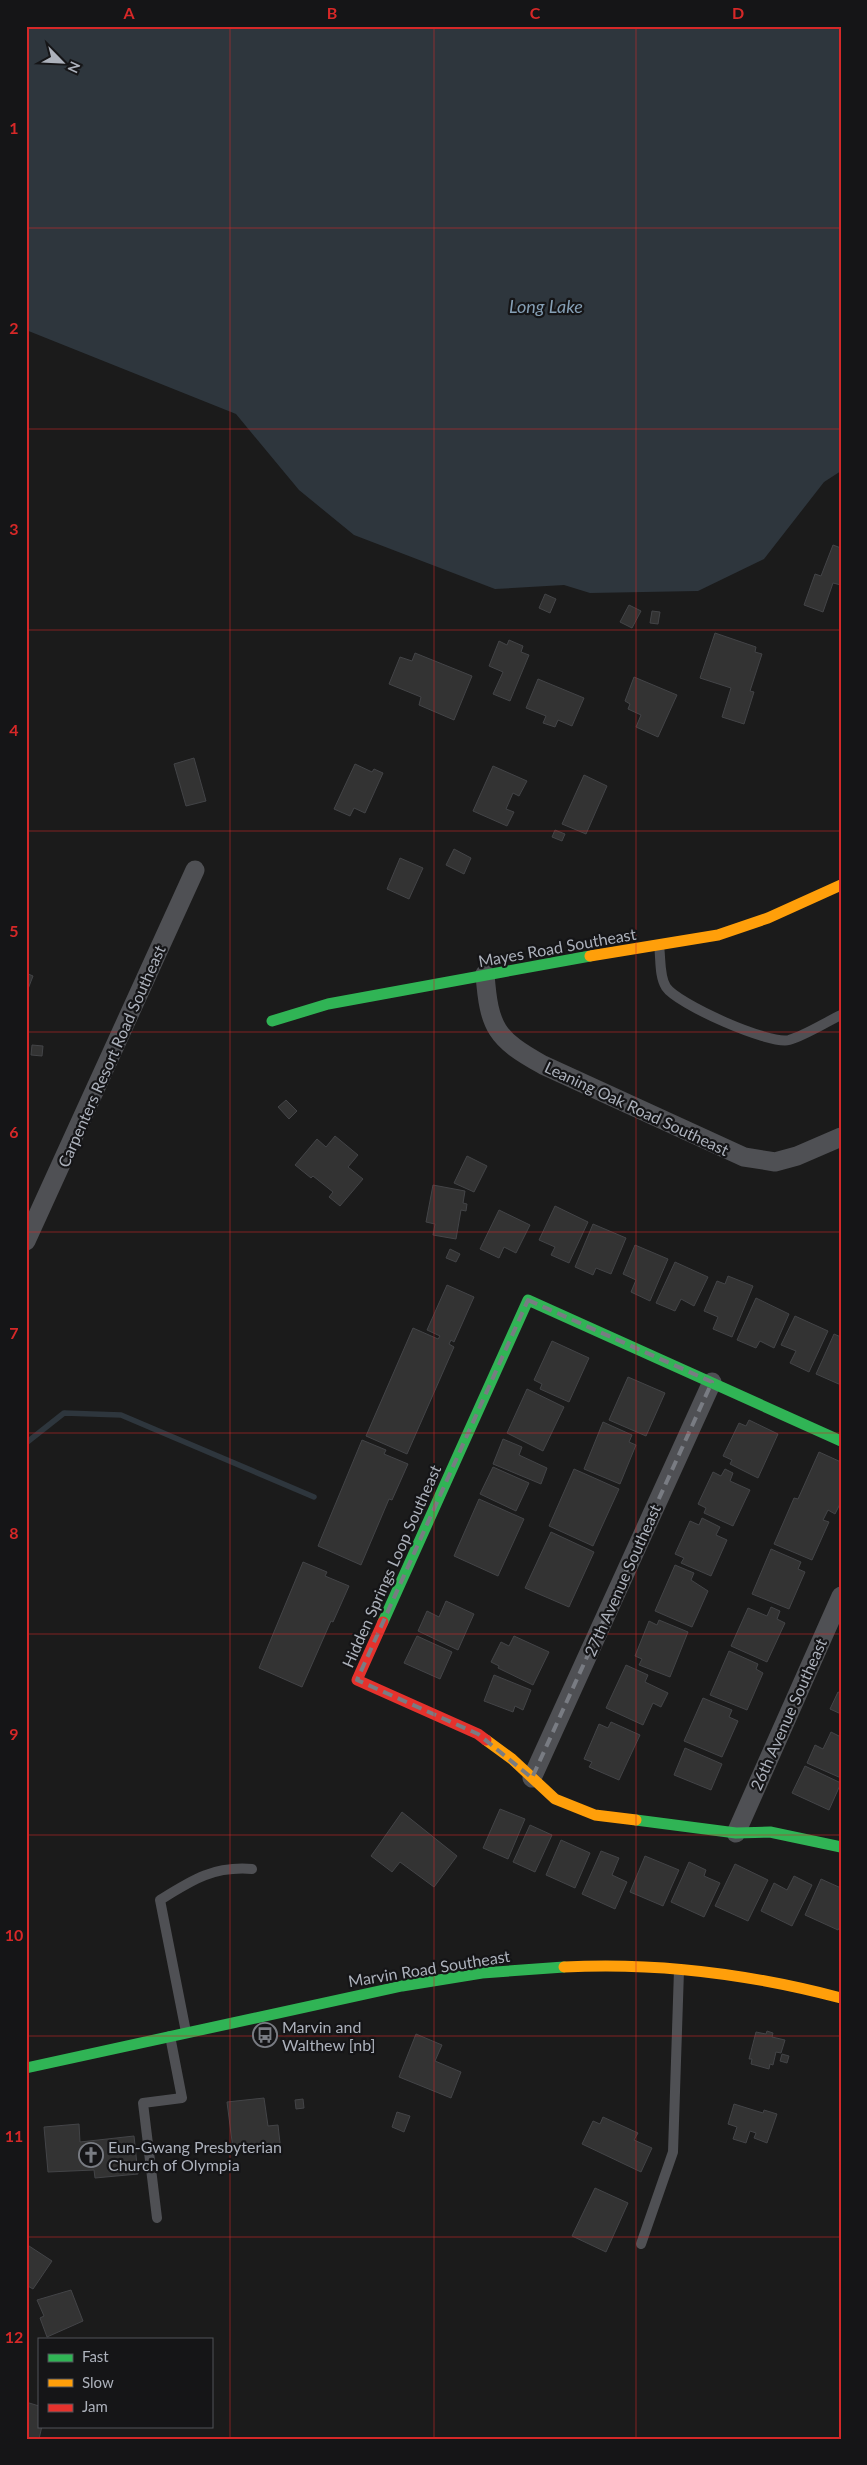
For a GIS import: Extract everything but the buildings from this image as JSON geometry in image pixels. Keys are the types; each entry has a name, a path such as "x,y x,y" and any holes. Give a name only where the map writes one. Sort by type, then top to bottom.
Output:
{"street":[{"name":"Carpenters Resort Road Southeast","path":"26,1242 195,870"},
{"name":"Mayes Road Southeast","path":"272,1021 328,1004 455,982 486,974 659,946 718,934 768,918 841,886"},
{"name":"Leaning Oak Road Southeast","path":"486,974 487,1005 491,1019 498,1032 514,1049 543,1065 744,1157 775,1162 797,1156 841,1137"},
{"name":"Hidden Springs Loop Southeast","path":"841,1441 528,1300 357,1680 478,1734 512,1759 555,1799 595,1815 736,1833 770,1832 841,1847"},
{"name":"27th Avenue Southeast","path":"532,1778 712,1382"},
{"name":"26th Avenue Southeast","path":"736,1833 841,1596"},
{"name":"Marvin Road Southeast","path":"26,2068 360,1994 481,1973 574,1966 648,1966 740,1976 841,1998"}],"lane":[{"path":"659,946 663,978 672,995 760,1037 789,1040 841,1015"},
{"path":"186,2032 160,1900 203,1874 234,1868 252,1869"},
{"path":"641,2244 673,2152 679,1969"},
{"path":"156,2218 143,2103 182,2098 170,2036"}],"highlighted area":[{"path":"528,1300 712,1382 532,1778 478,1734 357,1680"}],"water":[{"name":"Long Lake","path":"26,26 841,26 841,471 824,482 764,559 698,591 590,593 564,585 495,589 354,535 299,490 236,414 26,330"}],"waterway":[{"path":"26,1443 64,1413 121,1415 314,1497"}],"traffic: fast":[{"path":"272,1021 328,1004 590,956"},
{"path":"383,1622 528,1300 841,1441"},
{"path":"636,1820 736,1833 770,1832 841,1847"},
{"path":"26,2068 402,1986 482,1973 564,1967"}],"traffic: slow":[{"path":"590,956 718,935 768,918 841,885"},
{"path":"486,1740 512,1759 555,1799 595,1815 636,1820"},
{"path":"564,1967 634,1966 669,1968 773,1982 841,1998"}],"traffic: jam":[{"path":"383,1622 357,1680 478,1734 486,1740"}],"place":[{"name":"Marvin and Walthew [nb]","path":"265,2035"},
{"name":"Eun-Gwang Presbyterian Church of Olympia","path":"91,2155"}]}
